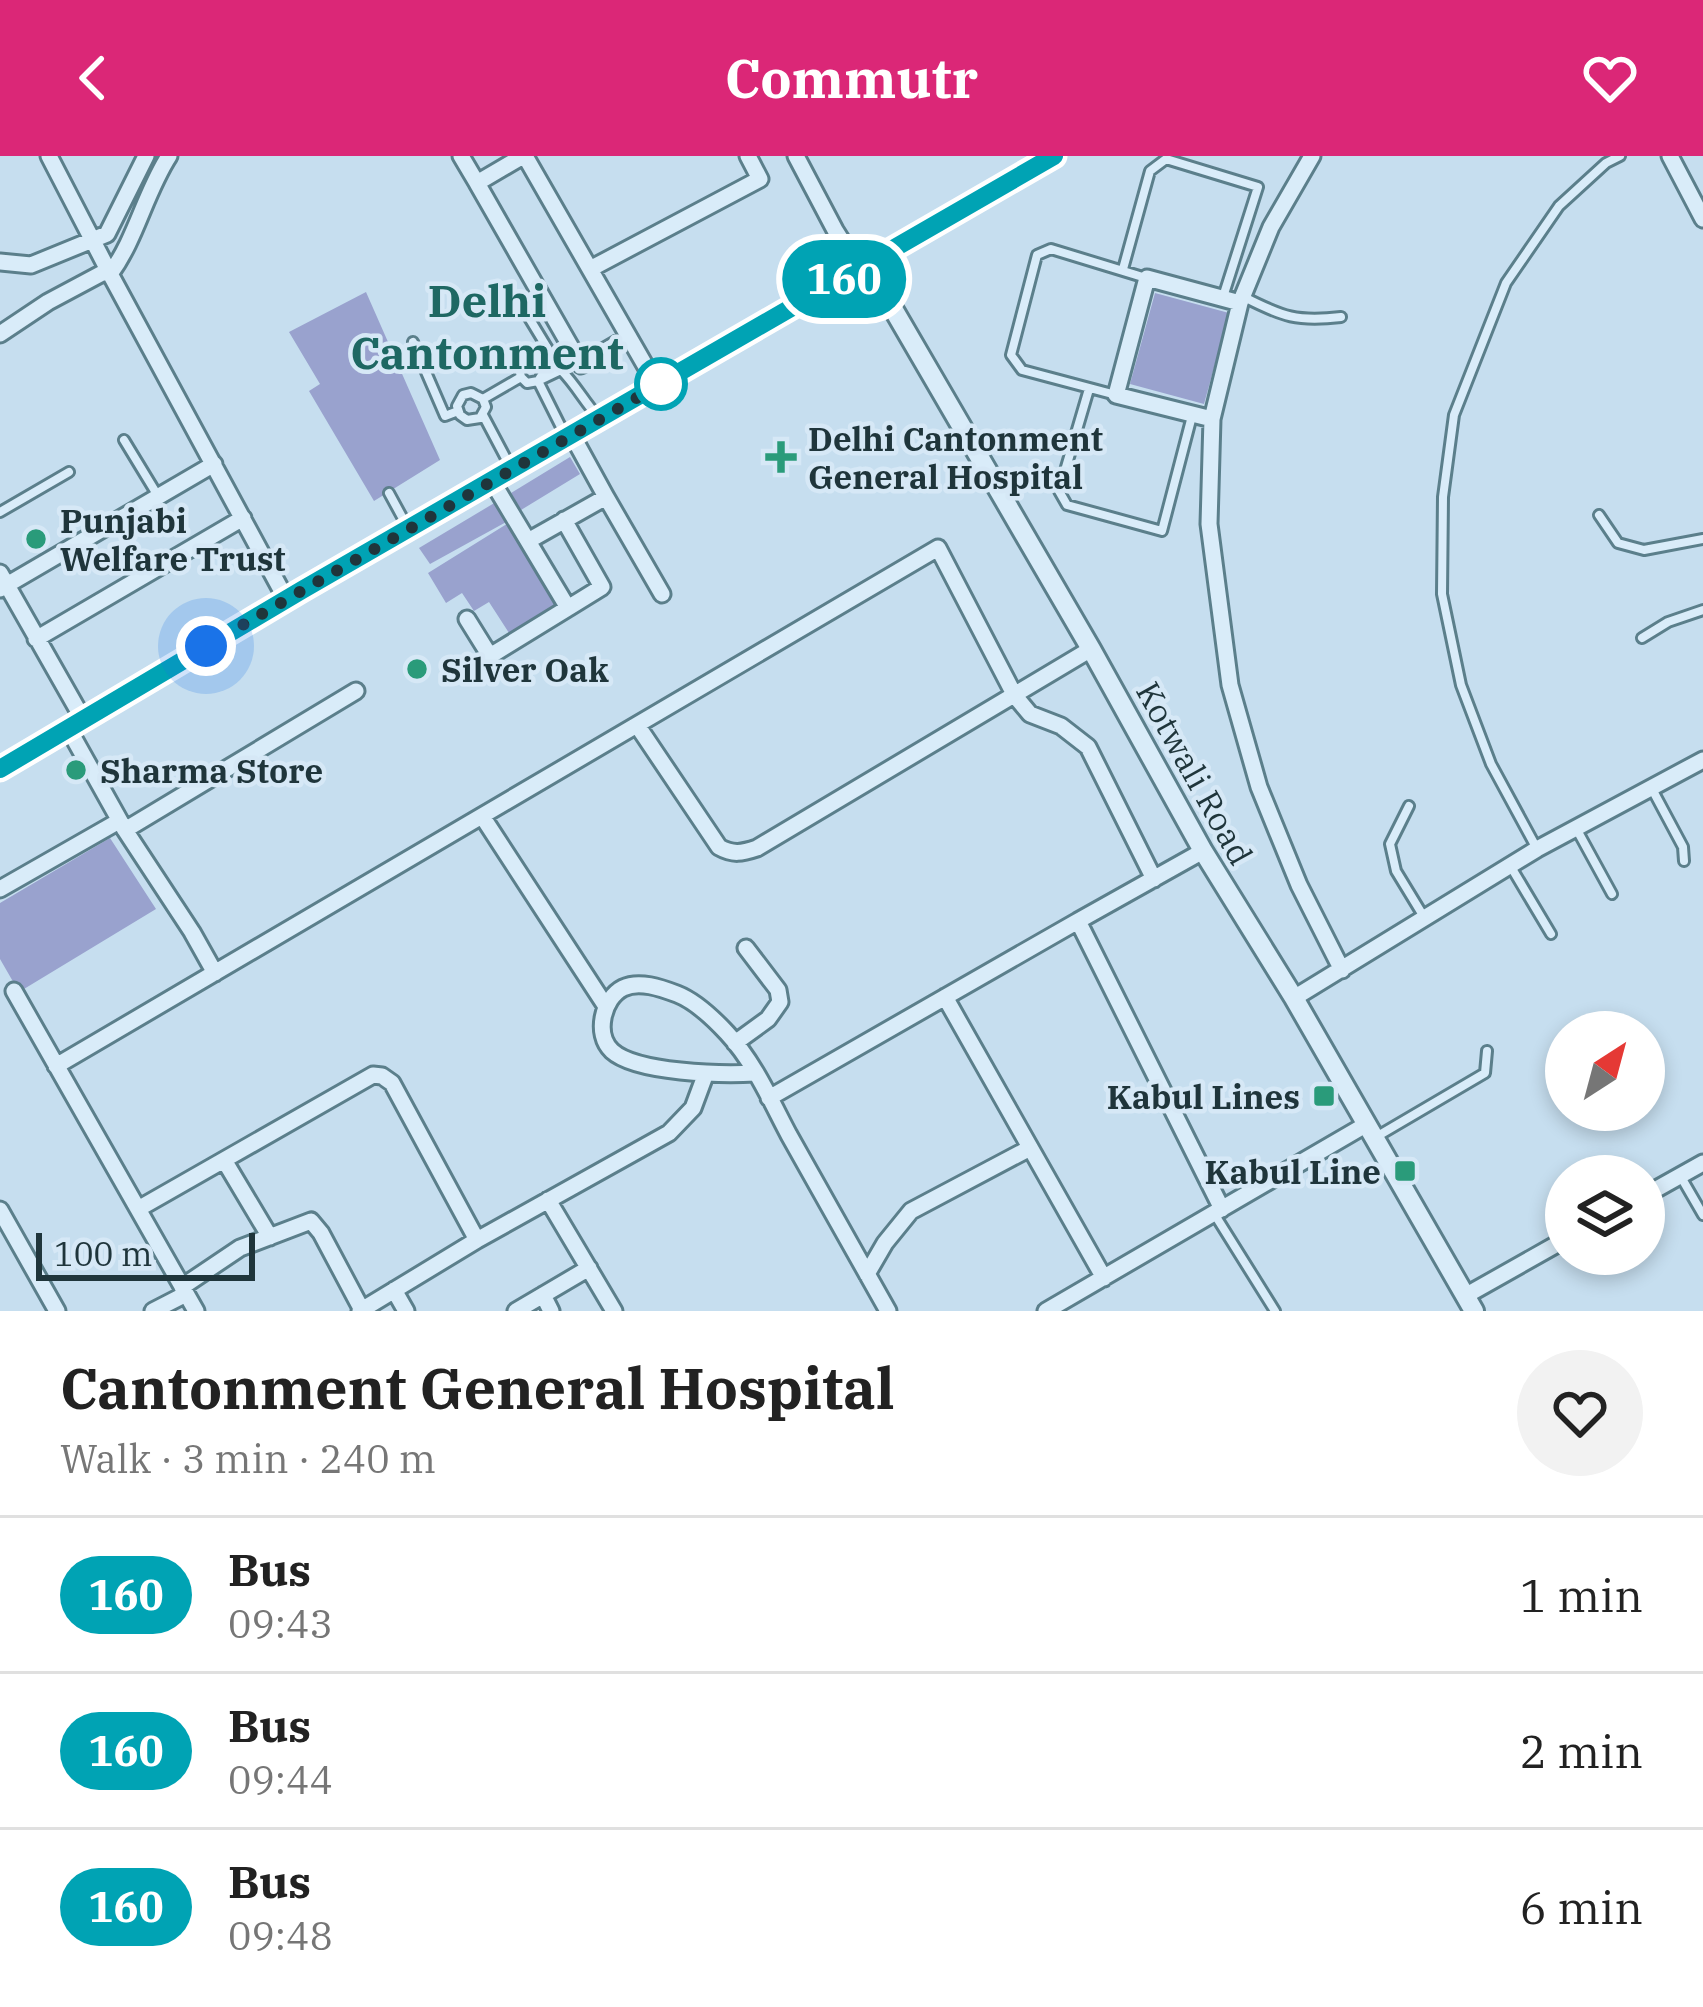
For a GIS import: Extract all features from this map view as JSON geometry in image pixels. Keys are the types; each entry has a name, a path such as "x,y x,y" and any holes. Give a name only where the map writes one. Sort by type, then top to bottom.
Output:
{"street":[{"path":"49,156 286,599"},
{"path":"0,262 31,265 107,234 146,156"},
{"path":"0,334 48,302 109,272 121,259 169,156"},
{"path":"461,156 581,365 628,338"},
{"path":"477,183 524,156 657,386"},
{"path":"590,268 760,179 748,156"},
{"path":"796,156 860,270"},
{"path":"0,769 1054,156"},
{"path":"1312,156 1271,227 1242,300 1212,419 1209,524 1230,685 1259,787 1299,885 1342,970"},
{"path":"1670,156 1703,218"},
{"name":"Kotwali Road","path":"860,270 874,276 1091,649 1202,851 1294,998 1469,1303"},
{"path":"1212,419 1116,395 1148,278 1242,300"},
{"path":"569,437 662,593"},
{"path":"214,464 3,582 36,639 122,826 215,973"},
{"path":"492,481 568,608"},
{"path":"528,541 606,497"},
{"path":"36,639 243,518"},
{"path":"467,620 490,656 602,587 565,520"},
{"path":"56,1066 938,548 1015,696 1030,714 1061,726 1088,748 1154,878"},
{"path":"637,725 719,848 741,853 757,848 1091,649"},
{"path":"0,890 122,826 356,691"},
{"path":"1294,998 1537,849 1703,760"},
{"path":"482,816 605,1005"},
{"path":"769,1098 1202,851"},
{"path":"1078,921 1218,1211"},
{"path":"735,1043 768,1019 779,1002 778,990 746,948"},
{"path":"755,1073 706,1073 627,1060 611,1050 603,1027 605,1005 621,988 638,984 663,990 703,1011 735,1043 755,1073 887,1311"},
{"path":"14,992 196,1311"},
{"path":"945,997 1104,1278"},
{"path":"153,1311 224,1257 307,1220 315,1222 361,1310 669,1133 693,1108 706,1073"},
{"path":"138,1209 373,1075 392,1083 477,1240"},
{"path":"1046,1311 1218,1211 1371,1131"},
{"path":"867,1274 911,1211 1030,1148"},
{"path":"224,1160 270,1237"},
{"path":"1665,1184 1703,1163"},
{"path":"548,1200 614,1311"},
{"path":"0,1210 57,1311"},
{"path":"1469,1303 1545,1253"},
{"path":"516,1311 589,1268"},
{"path":"394,1290 406,1311"},
{"path":"543,1295 551,1311"}],"lane":[{"path":"1537,849 1491,764 1461,685 1442,594 1443,496 1454,416 1506,284 1559,206 1620,156"},
{"path":"1123,269 1150,171 1166,159 1203,170 1258,187 1222,299"},
{"path":"1116,395 1022,370 1011,355 1037,255 1051,249 1148,278"},
{"path":"517,298 561,370 600,419"},
{"path":"1242,300 1304,321 1341,317"},
{"path":"413,342 445,416 458,411"},
{"path":"542,365 554,358"},
{"path":"542,365 533,359 525,361 520,377 527,383 561,370"},
{"path":"538,381 543,376 542,365"},
{"path":"483,398 520,377"},
{"path":"538,381 569,437"},
{"path":"1089,388 1059,491 1067,505 1162,531 1192,416"},
{"path":"471,392 483,398 486,407 476,420 467,420 458,411 458,402 471,392"},
{"path":"483,415 512,470"},
{"path":"124,440 158,497"},
{"path":"0,512 69,472"},
{"path":"388,494 408,529"},
{"path":"1599,514 1618,543 1644,550 1703,539"},
{"path":"1642,638 1703,610"},
{"path":"1651,788 1683,847 1684,861"},
{"path":"1409,806 1390,844 1396,871 1425,919"},
{"path":"1576,829 1612,894"},
{"path":"1510,866 1551,934"},
{"path":"1371,1131 1485,1073 1487,1051"},
{"path":"1681,1175 1703,1215"},
{"path":"1218,1211 1273,1307 1259,1311"}],"shaded area":[{"path":"366,292 440,460 374,501 309,391 320,384 289,332"},
{"path":"1155,293 1229,313 1204,404 1130,384"},
{"path":"570,457 580,474 521,510 511,493"},
{"path":"496,502 508,521 430,564 419,548"},
{"path":"510,522 562,605 511,636 489,602 474,611 462,593 446,603 428,573"},
{"path":"110,838 156,909 19,992 0,959 0,903"}],"bus line":[{"name":"160","path":"0,769 1054,156"}],"place":[{"name":"Delhi Cantonment General Hospital","path":"781,457"},
{"name":"Punjabi Welfare Trust","path":"36,539"},
{"name":"Silver Oak","path":"417,669"},
{"name":"Sharma Store","path":"76,770"},
{"name":"Kabul Lines","path":"1324,1096"},
{"name":"Kabul Line","path":"1405,1171"}],"district":[{"name":"Delhi Cantonment","path":"487,326"}],"route":[{"path":"206,646 661,384"}]}
